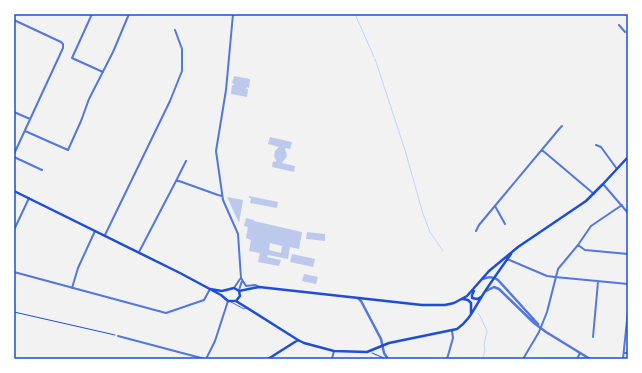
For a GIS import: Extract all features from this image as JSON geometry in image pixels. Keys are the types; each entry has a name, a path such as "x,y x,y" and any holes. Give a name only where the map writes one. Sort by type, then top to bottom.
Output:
{"main road":[{"path":"481,297 477,300 472,298 472,294 482,279 495,266 513,250 582,204 594,194 628,157"},
{"path":"14,191 140,252 228,300 236,301 298,340 309,345 334,351 367,352 389,343 452,331 462,326 471,315 481,297 513,250"},
{"path":"210,289 218,291 226,291 234,288 239,290 259,287 289,289 434,306 448,305 460,300 467,296 476,287"},
{"path":"236,301 240,296 239,290"},
{"path":"226,291 228,300"},
{"path":"460,300 465,299 471,303 471,315"},
{"path":"268,359 298,340"}],"street":[{"path":"92,14 72,58 103,72"},
{"path":"25,130 68,150 89,99 129,14"},
{"path":"233,14 226,90 216,151 222,196 237,230 241,280 239,290"},
{"path":"14,20 63,44 63,48 14,154"},
{"path":"619,25 625,32"},
{"path":"105,235 170,101 182,71 182,49 175,30"},
{"path":"14,112 30,119"},
{"path":"476,231 479,225 562,126"},
{"path":"596,145 601,147 617,168"},
{"path":"542,150 594,194"},
{"path":"14,157 42,170"},
{"path":"140,252 186,161"},
{"path":"176,182 179,181 222,196"},
{"path":"603,184 628,213"},
{"path":"14,230 29,198"},
{"path":"523,359 547,312 554,278 558,269 578,245 591,226 622,205"},
{"path":"495,206 505,224"},
{"path":"72,288 78,268 95,230"},
{"path":"578,245 585,250 628,254"},
{"path":"508,259 554,278 628,284"},
{"path":"14,272 166,313 204,300 210,289"},
{"path":"482,279 495,277 540,328"},
{"path":"241,280 246,286 259,287"},
{"path":"234,288 241,280"},
{"path":"593,337 598,282"},
{"path":"486,291 494,287 499,289 540,328 590,359"},
{"path":"358,298 381,339 387,359"},
{"path":"118,336 206,359 215,341 228,300"},
{"path":"623,359 628,310"},
{"path":"447,359 453,338 452,331"},
{"path":"332,359 334,351"},
{"path":"577,359 580,353"}],"lane":[{"path":"228,300 244,309 246,308"}],"path":[{"path":"14,312 118,336"},
{"path":"367,352 387,359"}],"building":[{"path":"234,76 250,79 249,88 247,87 246,89 248,89 247,97 231,94 232,85 234,85 232,83"},
{"path":"270,137 292,142 290,149 285,148 287,156 282,163 295,166 294,172 272,167 273,161 276,162 274,156 275,151 279,147 268,144"},
{"path":"249,196 278,202 277,208 250,203 251,198 249,198"},
{"path":"227,197 243,200 239,223"},
{"path":"246,218 302,232 299,249 290,247 288,259 268,255 267,257 281,260 279,266 258,262 260,253 249,251 251,240 246,238 248,227 244,226","holes":["270,243 282,246 281,253 269,250"]},
{"path":"307,232 325,234 325,241 306,239"},
{"path":"292,254 315,259 313,267 290,262"},
{"path":"304,274 318,277 316,284 302,281"}],"waterway":[{"path":"355,14 374,57"},
{"path":"375,59 405,150 423,214 430,232 443,251"},
{"path":"479,314 487,331 483,359"}]}
